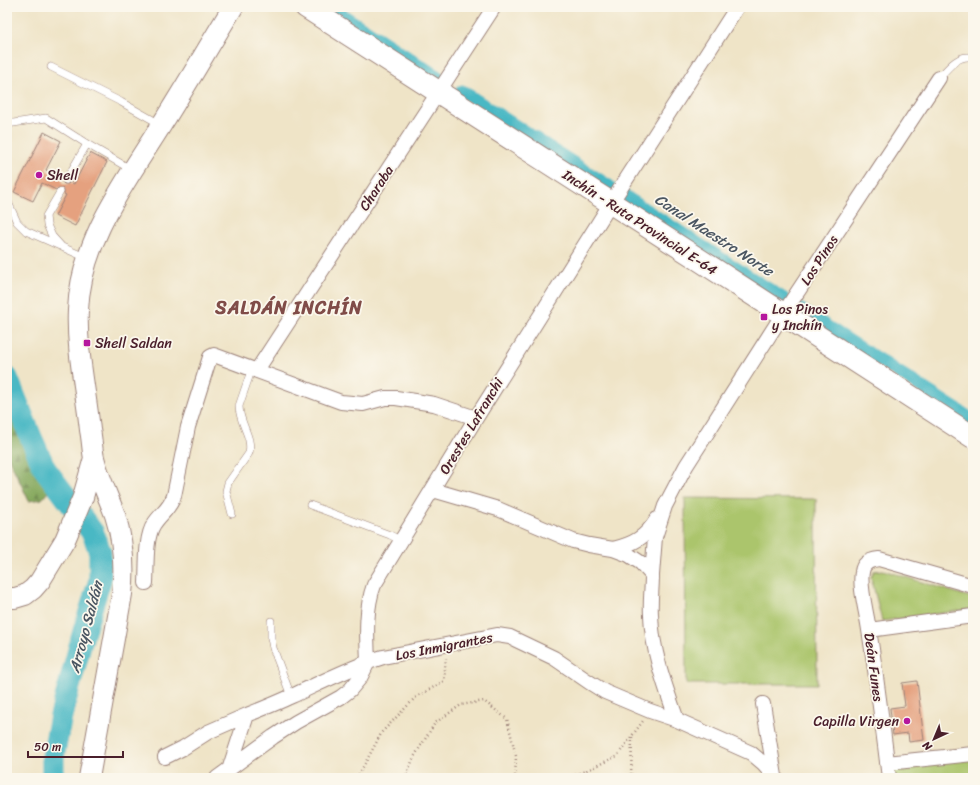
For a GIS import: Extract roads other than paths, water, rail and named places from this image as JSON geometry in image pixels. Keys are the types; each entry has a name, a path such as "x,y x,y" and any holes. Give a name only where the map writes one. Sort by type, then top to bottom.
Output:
{"main road":[{"path":"89,778 124,577 120,535 115,515 94,458 79,346 78,310 82,281 88,258 103,219 233,7"},
{"name":"Inchín - Ruta Provincial E-64","path":"306,7 611,202 973,438"},
{"path":"7,598 15,598 25,595 34,589 40,581 64,540 84,494 94,458"},
{"path":"84,494 89,488 97,489 101,491 108,499"}],"street":[{"name":"Charaba","path":"255,369 494,7"},
{"name":"Orestes Lafranchi","path":"368,662 367,638 369,604 374,585 611,202 737,7"},
{"name":"Los Pinos","path":"613,549 630,545 643,536 652,527 686,466 783,314 939,78"},
{"path":"146,583 149,536 153,525 171,505 188,427 210,357 214,355 341,402 363,404 385,398 396,398 434,404 476,418"},
{"path":"433,490 498,509 573,541 613,549 630,555 641,563 652,575"},
{"name":"Los Pinos","path":"665,506 655,537 651,615 654,643 661,674 677,720"},
{"name":"Deán Funes","path":"889,778 869,630 861,583 862,572 865,564 871,560 879,559 973,586"},
{"path":"869,630 973,616"},
{"name":"Los Inmigrantes","path":"165,757 183,748 208,732 291,696 337,674 368,662 383,657 447,646 497,635 510,637 554,658 605,692 650,711 677,720 751,753 775,776"},
{"path":"223,774 273,737 296,722 341,697 350,690 360,678 368,662"},
{"path":"763,704 775,776"},
{"path":"223,774 247,715"},
{"path":"887,763 973,754"}],"lane":[{"path":"939,78 950,65 960,60 970,57 973,58"},
{"path":"51,67 121,102 162,125"},
{"path":"7,124 46,118 132,170"},
{"path":"66,180 87,144"},
{"path":"60,192 46,216 47,225 52,236 62,247"},
{"path":"7,200 16,222 26,231 88,258"},
{"path":"232,514 226,497 228,483 249,453 250,449 250,444 239,413 239,406 255,369"},
{"path":"310,505 390,535 402,541"},
{"path":"271,621 271,638 273,648 291,696"}],"waterway":[{"name":"Canal Maestro Norte","path":"330,7 438,77"},
{"name":"Canal Maestro Norte","path":"462,91 609,186"},
{"name":"Canal Maestro Norte","path":"626,197 784,299"},
{"name":"Canal Maestro Norte","path":"798,308 973,420"},
{"name":"Arroyo Saldán","path":"7,378 45,469 93,533 100,552 100,580 84,631 61,716 53,757 53,778"}],"place":[{"name":"Shell","path":"39,175"},
{"name":"Los Pinos y Inchín","path":"764,317"},
{"name":"Shell Saldan","path":"87,343"},
{"name":"Capilla Virgen","path":"907,721"}],"district":[{"name":"SALDÁN INCHÍN","path":"289,308"}]}
